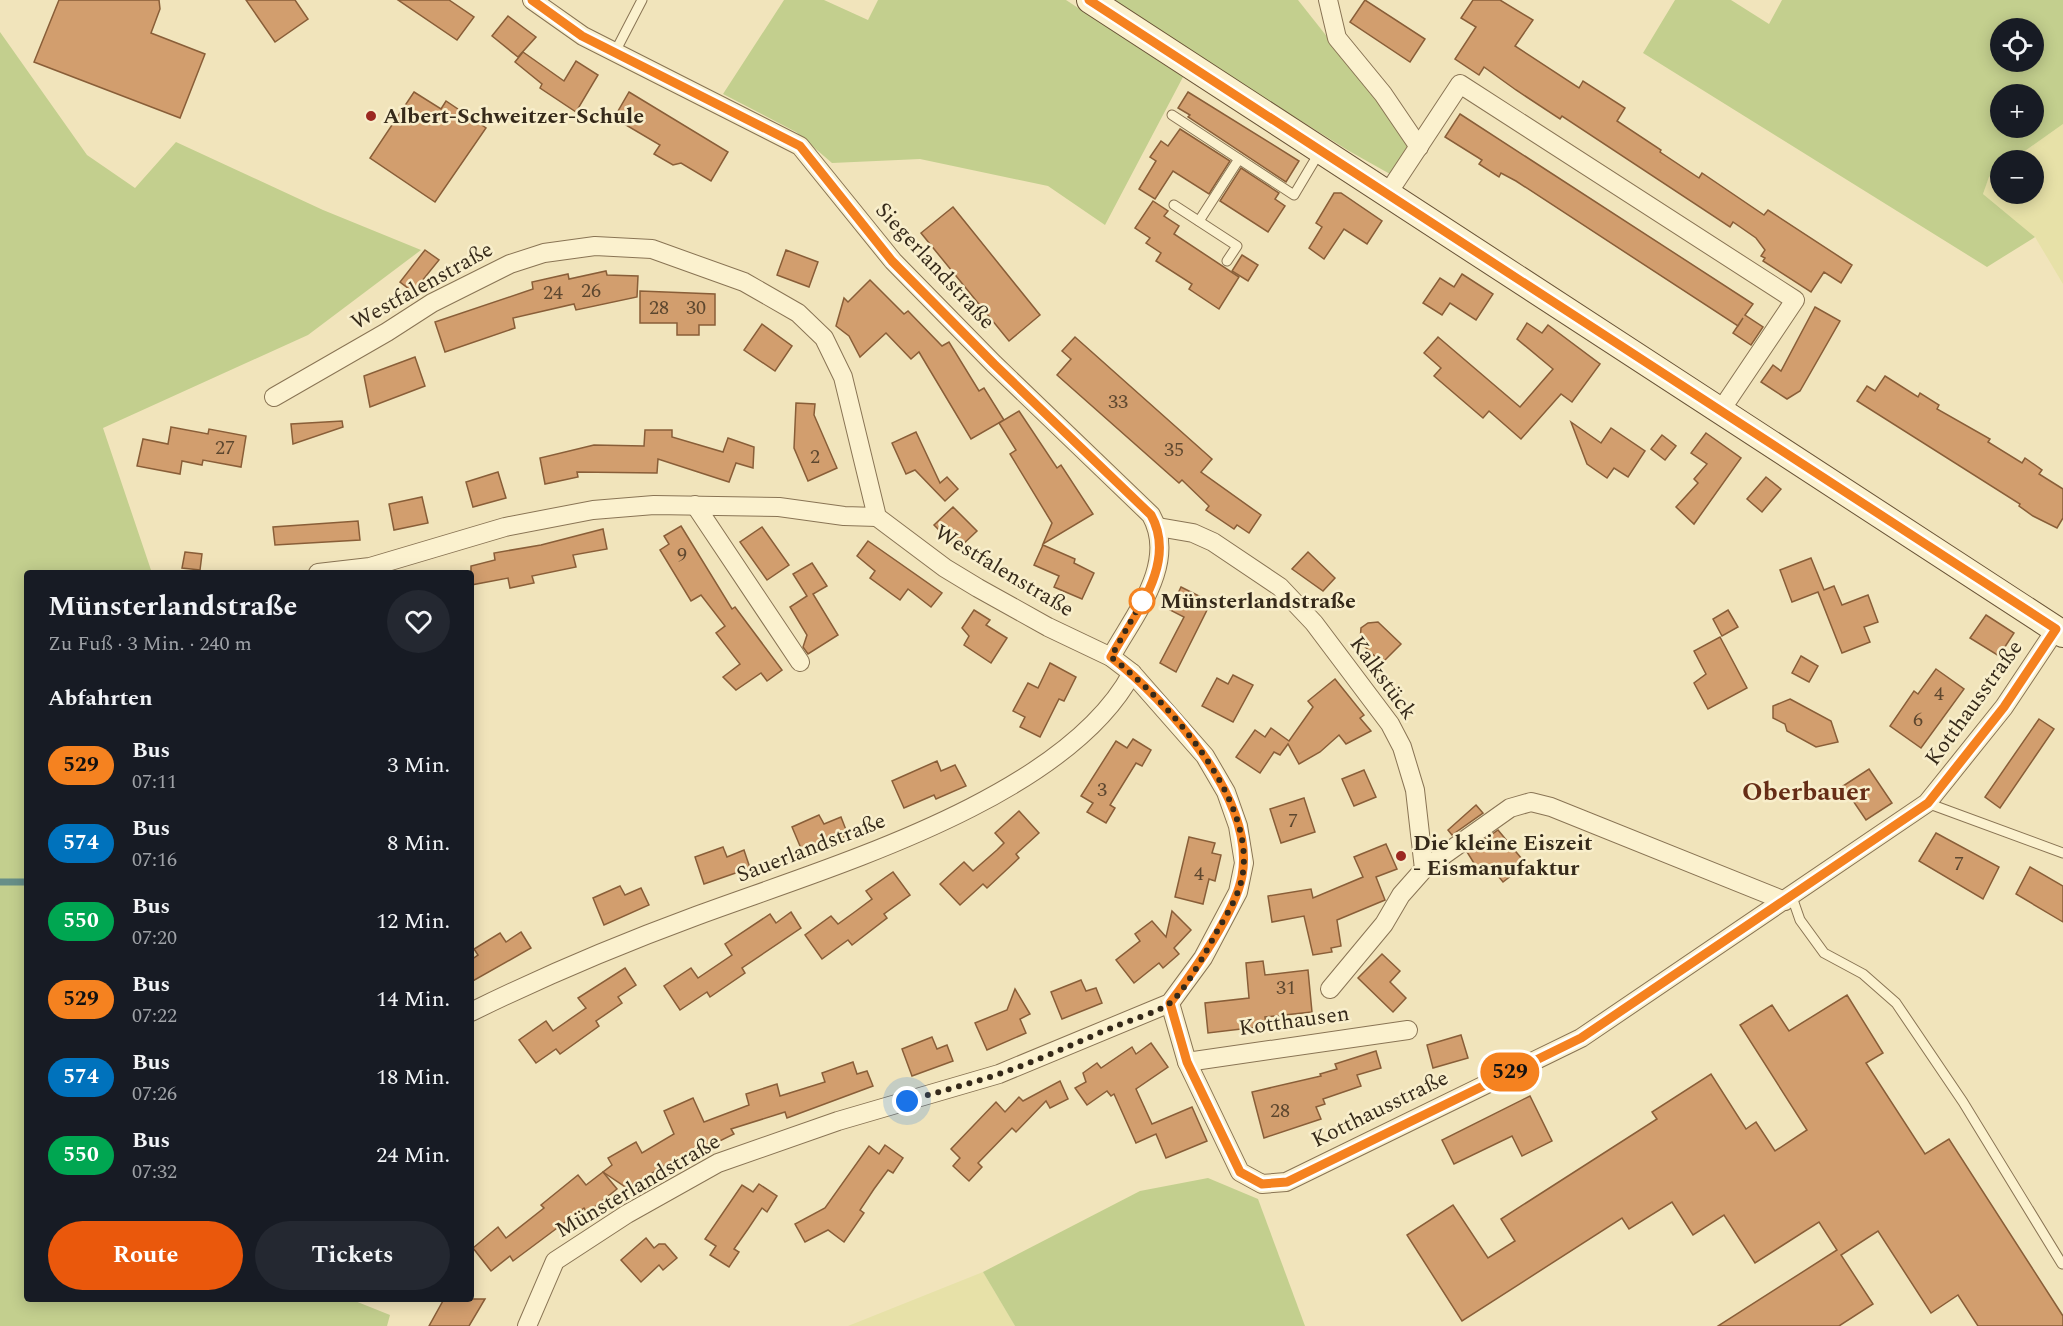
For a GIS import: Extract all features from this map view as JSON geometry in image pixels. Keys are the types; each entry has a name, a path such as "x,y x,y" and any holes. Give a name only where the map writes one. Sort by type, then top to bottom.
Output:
{"main road":[{"path":"1089,0 1388,192 2060,632"}],"street":[{"name":"Siegerlandstraße","path":"532,0 582,36 800,146 892,261 994,364 1131,495 1151,515 1158,527"},
{"path":"1328,0 1337,38 1383,94 1419,147"},
{"path":"1388,192 1460,84 1795,300 1721,410"},
{"name":"Westfalenstraße","path":"274,397 387,332 432,303 510,264 544,253 595,246 652,249 744,282 798,313 824,338 843,377 877,517 945,568 978,588 1048,627 1111,657"},
{"path":"344,570 370,567 505,527 593,510 694,505 779,507 844,516 877,517"},
{"path":"694,505 800,662"},
{"path":"1158,527 1161,556 1156,574 1111,657 1132,673 1211,765 1226,792 1242,845 1244,863 1238,892 1203,958 1170,1003"},
{"name":"Kalkstück","path":"1158,527 1193,533 1213,542 1280,587 1314,623 1390,724 1402,747 1414,790 1422,866"},
{"name":"Kotthausstraße","path":"1170,1003 1187,1062 1240,1172 1262,1184 1287,1182 1581,1038 1928,803 2060,632"},
{"name":"Sauerlandstraße","path":"474,1011 574,964 696,916 808,877 911,835 967,808 1015,783 1063,752 1103,712 1132,673"},
{"path":"1330,989 1333,982 1384,924 1422,866 1510,808 1531,802 1551,807 1788,899"},
{"name":"Münsterlandstraße","path":"527,1326 555,1260 627,1214 718,1163 838,1121 999,1074 1170,1003"},
{"name":"Kotthausen","path":"1187,1062 1408,1030"}],"lane":[{"path":"615,52 642,0"},
{"path":"1172,115 1294,195 1322,150"},
{"path":"1199,221 1239,159"},
{"path":"1174,205 1237,246 1227,261"},
{"path":"1928,803 2063,853"},
{"path":"1788,899 1824,953 1863,974 1896,1003 1963,1102 2062,1264"}],"shaded area":[{"path":"2063,124 2063,284 2035,237 1995,204 2044,204 2044,150 2026,150"},
{"path":"1990,176 1990,200 1983,194"},
{"path":"983,1272 1015,1326 848,1326"}],"green space":[{"path":"784,0 824,0 868,20 878,0 1066,0 1183,77 1105,225 1048,186 920,159 832,163 796,132 723,94"},
{"path":"1108,0 1298,0 1412,144 1390,174 1349,151"},
{"path":"1675,0 1731,0 1769,24 1782,0 2063,0 2063,124 2044,137 2044,84 1990,84 1990,138 2043,138 2026,150 1990,150 1990,176 1983,194 1990,200 1990,204 1995,204 2035,237 1987,267 1643,53"},
{"path":"0,32 87,155 135,188 176,142 323,210 421,250 308,335 103,428 151,570 24,570 24,1302 358,1302 390,1315 387,1326 0,1326"},
{"path":"1208,1178 1258,1199 1305,1326 1015,1326 983,1272 1140,1191"}],"building":[{"path":"59,0 159,0 160,9 151,33 205,54 180,118 34,62"},
{"path":"246,0 295,0 308,19 275,42"},
{"path":"398,0 449,0 474,17 457,40"},
{"path":"1365,0 1425,39 1410,62 1350,22"},
{"path":"1473,0 1500,0 1533,20 1515,46 1579,88 1583,81 1625,108 1617,121 1699,178 1702,173 1764,215 1768,210 1852,265 1841,283 1824,272 1811,292 1763,261 1765,258 1761,256 1765,250 1756,238 1733,222 1730,227 1562,116 1560,119 1484,67 1479,75 1455,59 1476,27 1461,18"},
{"path":"508,16 536,37 518,57 492,36"},
{"path":"523,52 564,81 576,61 598,75 576,112 540,88 542,84 515,62"},
{"path":"414,92 441,109 446,101 486,128 435,202 370,158"},
{"path":"629,92 728,152 711,181 681,163 673,165 654,154 660,145 614,118"},
{"path":"1188,92 1299,161 1286,182 1178,108"},
{"path":"1460,114 1753,304 1745,315 1763,327 1751,345 1733,333 1738,326 1516,181 1501,173 1499,177 1479,164 1482,160 1445,137"},
{"path":"1180,129 1230,161 1209,194 1173,171 1155,199 1139,189 1156,161 1150,157 1161,141 1168,146"},
{"path":"1241,168 1279,193 1275,199 1285,206 1268,232 1220,201"},
{"path":"1334,193 1341,193 1382,221 1367,244 1344,229 1324,259 1309,248 1322,227 1316,223"},
{"path":"1153,201 1168,211 1164,216 1179,226 1174,234 1239,277 1219,309 1189,289 1192,284 1156,261 1161,253 1146,243 1150,238 1135,228"},
{"path":"953,207 1040,315 1009,341 921,233"},
{"path":"425,250 439,260 413,292 400,282"},
{"path":"786,250 818,262 809,287 777,275"},
{"path":"1242,255 1258,265 1248,281 1232,271"},
{"path":"606,271 607,275 638,276 637,297 576,310 574,304 513,318 515,328 445,352 435,322 533,289 532,282 568,274 569,279"},
{"path":"1462,274 1493,294 1476,320 1450,303 1442,315 1423,303 1440,278 1454,287"},
{"path":"870,280 904,314 908,311 942,346 949,342 979,391 984,388 1004,420 971,439 919,352 911,359 886,333 860,357 849,336 836,326 844,298 848,302"},
{"path":"640,291 715,294 715,325 699,325 699,335 677,335 677,323 640,323"},
{"path":"1815,307 1840,321 1800,391 1787,399 1761,382 1773,365 1781,371"},
{"path":"1527,323 1542,333 1548,325 1600,364 1572,402 1561,394 1521,439 1489,411 1483,418 1434,376 1441,368 1424,353 1438,337 1520,407 1553,369 1517,339"},
{"path":"762,324 792,346 775,371 744,350"},
{"path":"1075,337 1212,459 1201,472 1261,515 1249,533 1237,525 1234,529 1206,510 1209,506 1182,480 1179,483 1057,375 1071,359 1062,351"},
{"path":"415,357 425,386 370,407 364,376"},
{"path":"1885,376 1918,397 1920,393 1939,405 1937,409 1990,439 1988,442 2022,463 2025,458 2042,470 2039,474 2063,489 2063,518 2057,528 2033,516 2019,506 2020,504 1857,401 1867,386 1875,391"},
{"path":"796,403 815,404 814,415 837,468 808,481 794,448"},
{"path":"1019,411 1057,468 1061,465 1093,514 1043,544 1052,523 1010,454 1016,450 999,423"},
{"path":"342,421 343,427 293,444 291,424"},
{"path":"1571,422 1601,443 1611,428 1645,451 1628,477 1614,468 1607,478 1587,464"},
{"path":"171,427 208,434 209,429 246,436 241,467 203,460 202,465 182,461 180,474 137,466 143,439 168,444"},
{"path":"645,430 672,430 672,437 723,452 728,438 754,447 753,468 736,463 729,482 658,459 657,473 577,472 578,477 545,484 540,458 594,445 644,446"},
{"path":"916,432 940,483 947,477 958,489 945,501 915,470 906,474 892,443"},
{"path":"1706,433 1741,458 1694,524 1676,507 1698,483 1694,479 1707,464 1691,453"},
{"path":"1662,435 1676,446 1665,460 1651,449"},
{"path":"498,472 506,498 473,507 466,482"},
{"path":"1766,477 1781,489 1762,512 1747,499"},
{"path":"422,497 428,523 394,530 389,504"},
{"path":"953,507 977,531 958,549 934,525"},
{"path":"358,521 360,540 275,545 273,527"},
{"path":"681,526 732,609 735,607 782,670 767,681 761,673 736,690 723,677 740,664 716,633 725,626 701,595 691,601 660,550 669,544 664,536"},
{"path":"762,527 789,565 767,580 740,542"},
{"path":"603,529 607,549 573,555 576,567 532,576 534,583 510,588 508,578 474,584 474,570 471,570 471,566 495,560 494,553 541,545"},
{"path":"868,541 942,593 931,607 908,589 900,600 870,578 875,571 857,556"},
{"path":"1043,545 1075,559 1074,563 1094,573 1082,599 1054,587 1059,576 1034,565"},
{"path":"185,552 202,554 200,570 182,568"},
{"path":"1308,552 1335,578 1323,591 1292,569"},
{"path":"1811,558 1824,590 1834,586 1842,605 1868,595 1878,622 1864,627 1870,642 1842,653 1818,592 1792,602 1780,570"},
{"path":"812,563 827,586 813,594 838,635 808,654 803,647 807,635 790,607 807,596 793,574"},
{"path":"1181,587 1211,602 1176,672 1160,663 1184,617 1170,610"},
{"path":"974,610 990,620 986,625 1007,638 991,663 964,645 969,636 962,628"},
{"path":"1728,610 1738,627 1722,636 1713,619"},
{"path":"1986,615 2014,633 1999,656 1970,638"},
{"path":"1378,622 1401,644 1382,663 1360,642 1361,628 1368,623"},
{"path":"1720,637 1747,688 1708,709 1694,683 1706,674 1694,651"},
{"path":"1801,656 1818,666 1809,682 1792,673"},
{"path":"1050,663 1076,677 1064,701 1059,699 1040,737 1020,727 1025,717 1013,711 1028,683 1038,688"},
{"path":"1936,669 1964,689 1921,748 1890,726 1914,691 1918,694"},
{"path":"1233,675 1253,685 1233,722 1202,706 1217,678 1228,684"},
{"path":"1335,679 1364,715 1360,718 1371,731 1346,744 1339,735 1320,752 1299,764 1288,744 1280,755 1274,752 1260,773 1236,757 1255,730 1265,737 1271,728 1289,741 1313,707 1308,701"},
{"path":"1790,699 1831,721 1838,742 1816,747 1787,731 1785,724 1773,718 1773,706"},
{"path":"2039,719 2054,729 2000,808 1985,797"},
{"path":"1133,739 1151,750 1142,766 1136,763 1110,805 1115,808 1106,823 1087,812 1093,803 1081,796 1116,741 1127,748"},
{"path":"937,761 941,771 955,765 966,786 936,799 934,795 904,808 892,781"},
{"path":"1869,769 1892,803 1866,820 1843,786"},
{"path":"1364,770 1376,797 1354,806 1342,779"},
{"path":"1304,798 1315,832 1281,843 1270,809"},
{"path":"1476,805 1483,813 1452,835 1448,830"},
{"path":"1019,811 1039,833 1016,854 1019,858 987,888 983,884 960,905 940,884 964,862 973,871 997,850 1004,843 995,833"},
{"path":"819,815 824,824 841,817 848,835 803,853 792,827"},
{"path":"1498,830 1526,864 1503,882 1490,866 1480,873 1467,852"},
{"path":"1936,833 1999,867 1983,899 1919,861"},
{"path":"1189,837 1215,843 1212,853 1221,855 1215,881 1209,879 1203,904 1175,897"},
{"path":"1386,844 1397,869 1376,877 1385,900 1337,920 1341,946 1331,948 1332,952 1313,955 1304,916 1272,922 1268,896 1311,889 1313,898 1363,877 1354,857"},
{"path":"723,847 727,857 744,850 750,868 704,884 695,857"},
{"path":"2030,867 2063,886 2063,922 2016,894"},
{"path":"893,872 910,895 884,914 887,918 852,945 848,940 822,959 805,935 831,916 838,924 872,899 866,891"},
{"path":"620,886 625,895 641,888 649,905 604,925 593,898"},
{"path":"1172,911 1191,930 1174,948 1179,954 1163,968 1159,963 1134,983 1116,960 1140,941 1135,934 1152,921 1166,937"},
{"path":"791,912 801,928 742,968 745,973 710,997 707,992 680,1010 664,986 691,968 698,978 732,955 725,944 770,914 776,923"},
{"path":"521,932 531,948 474,980 474,958 478,955 474,949 500,933 506,942"},
{"path":"1382,954 1400,971 1390,982 1406,998 1393,1012 1358,978"},
{"path":"1263,961 1265,975 1308,970 1312,1012 1265,1017 1266,1026 1208,1033 1205,1003 1249,998 1246,963"},
{"path":"625,968 636,985 618,997 622,1003 596,1021 599,1026 560,1054 556,1049 536,1063 519,1040 546,1021 553,1031 586,1008 578,998"},
{"path":"1081,980 1086,991 1096,988 1102,1003 1062,1019 1051,992"},
{"path":"1015,989 1030,1014 1020,1019 1026,1033 987,1050 975,1023 1007,1010"},
{"path":"1847,995 1883,1053 1866,1063 1925,1154 1949,1139 2063,1316 2063,1326 1978,1326 1958,1295 1931,1313 1878,1231 1841,1255 1873,1304 1839,1326 1718,1326 1837,1250 1819,1222 1755,1263 1724,1215 1693,1235 1672,1202 1629,1229 1622,1218 1462,1321 1407,1235 1453,1205 1488,1258 1515,1241 1501,1219 1657,1119 1652,1112 1711,1074 1746,1129 1756,1122 1775,1151 1807,1130 1740,1025 1772,1005 1789,1031"},
{"path":"1461,1035 1468,1058 1433,1068 1427,1045"},
{"path":"932,1037 937,1049 947,1045 953,1061 912,1076 902,1049"},
{"path":"1151,1043 1168,1067 1136,1089 1152,1124 1192,1107 1207,1141 1166,1158 1156,1134 1136,1143 1114,1094 1111,1096 1107,1091 1087,1105 1075,1088 1086,1082 1083,1073 1097,1063 1101,1068 1132,1047 1136,1054"},
{"path":"1376,1051 1381,1068 1357,1075 1361,1086 1323,1099 1325,1104 1316,1107 1321,1119 1264,1138 1252,1092 1321,1076 1320,1074 1337,1069 1335,1064"},
{"path":"853,1062 857,1074 867,1071 873,1086 787,1118 785,1112 731,1129 734,1134 675,1163 674,1160 627,1188 603,1172 612,1165 608,1158 636,1142 642,1153 674,1134 664,1111 693,1098 704,1122 749,1105 746,1094 777,1084 780,1096 825,1082 822,1073"},
{"path":"1060,1081 1068,1099 1050,1108 1046,1101 1016,1132 1012,1128 978,1163 982,1167 969,1181 953,1166 960,1158 951,1149 996,1102 1005,1112 1019,1097 1023,1101"},
{"path":"1530,1096 1552,1141 1522,1156 1512,1136 1454,1164 1442,1140"},
{"path":"885,1145 903,1158 893,1173 888,1170 874,1189 860,1210 864,1213 844,1242 828,1230 805,1242 795,1224 825,1208 869,1146 879,1154"},
{"path":"603,1172 617,1189 587,1213 584,1208 513,1261 510,1256 491,1271 474,1249 498,1227 506,1238 544,1208 541,1205 578,1175 586,1185"},
{"path":"759,1184 777,1196 767,1212 762,1208 734,1249 739,1252 729,1267 710,1255 716,1246 705,1239 742,1185 753,1192"},
{"path":"646,1238 654,1248 659,1244 665,1244 677,1258 663,1270 659,1265 641,1282 621,1260"},
{"path":"474,1299 485,1299 469,1326 429,1326 442,1302 474,1302"}],"waterway":[{"path":"0,882 24,882"}],"bus line":[{"name":"529","path":"532,0 582,36 800,146 820,168 892,261 994,364 1151,515 1158,527 1160,541 1161,556 1156,574 1111,657 1132,673 1181,727 1216,773 1233,809 1244,863 1238,892 1203,958 1170,1003 1187,1062 1240,1172 1262,1184 1287,1182 1581,1038 1928,803 2004,707 2056,629 1089,0"}],"place":[{"name":"Albert-Schweitzer-Schule","path":"371,116"},
{"name":"Münsterlandstraße","path":"1142,601"},
{"name":"Die kleine Eiszeit - Eismanufaktur","path":"1401,856"}],"district":[{"name":"Oberbauer","path":"1806,792"}],"route":[{"path":"907,1101 999,1074 1170,1003 1203,958 1238,892 1244,863 1242,845 1233,809 1216,773 1181,727 1132,673 1111,657 1142,601"}]}
